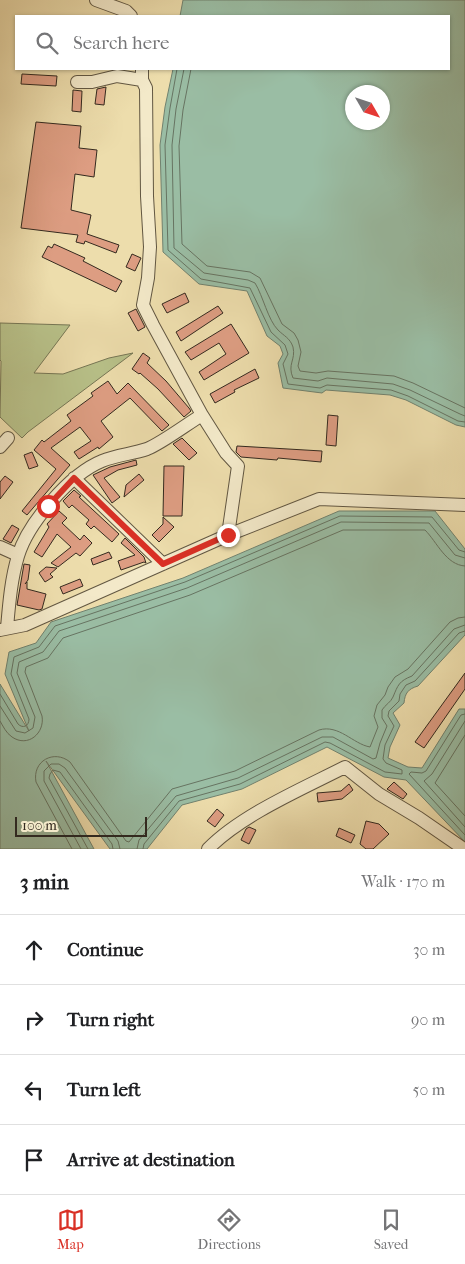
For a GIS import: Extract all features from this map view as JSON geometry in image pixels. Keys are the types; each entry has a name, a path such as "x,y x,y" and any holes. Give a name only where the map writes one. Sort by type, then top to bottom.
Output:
{"street":[{"path":"96,0 129,9"},
{"path":"77,82 92,82 117,76 142,74 146,88 150,247 148,278 143,305 202,414 226,452 238,466 228,535"},
{"path":"202,414 148,448 102,461 74,478 35,522 18,555 3,629 24,625 228,535 319,499 465,505"},
{"path":"74,478 163,564"},
{"path":"0,547 18,555"},
{"path":"208,849 221,836 273,804 345,767 378,794 419,818 464,849"}],"shaded area":[{"path":"0,323 70,325 34,373 63,374 109,358 133,353 22,438 0,417"}],"water":[{"path":"183,0 465,0 465,427 456,425 406,400 390,395 326,390 322,393 283,388 278,363 283,354 280,346 267,336 247,291 199,284 163,252 160,145 173,70 450,70 450,15 180,15"},
{"path":"339,511 435,511 465,549 465,635 418,686 408,692 404,703 393,713 400,725 390,747 388,758 408,767 422,768 459,709 465,709 465,842 406,780 384,777 327,747 242,789 182,805 147,849 110,849 46,761 94,849 0,849 0,684 29,731 5,674 9,652 36,643 51,622 183,578"}],"building":[{"path":"22,74 57,76 56,86 21,84"},
{"path":"106,87 104,105 95,104 97,89"},
{"path":"73,90 82,91 81,112 72,111"},
{"path":"36,122 81,126 79,148 97,150 94,177 75,174 71,210 91,215 87,234 119,245 116,253 85,241 84,244 76,242 78,235 21,228"},
{"path":"54,244 85,258 83,261 122,281 116,292 42,257 48,246 52,248"},
{"path":"132,254 141,258 135,271 126,267"},
{"path":"185,293 189,302 167,313 162,304"},
{"path":"218,306 223,313 181,341 176,332"},
{"path":"136,309 145,327 138,331 128,313"},
{"path":"231,324 249,353 204,380 199,372 226,354 219,343 191,360 185,352"},
{"path":"143,353 150,358 147,363 166,381 191,411 184,417 158,389 140,373 132,369"},
{"path":"255,369 259,378 234,390 235,392 215,403 210,394"},
{"path":"108,381 117,394 128,383 169,425 162,431 130,398 101,421 113,437 99,449 98,447 79,459 74,452 91,441 80,427 51,448 70,465 27,515 22,511 56,469 34,450 42,440 44,442 71,421 67,415 93,396 91,393"},
{"path":"328,415 338,416 336,446 326,445"},
{"path":"182,438 197,453 189,460 173,444"},
{"path":"237,446 322,451 321,462 241,457 236,452"},
{"path":"32,452 38,466 29,469 24,455"},
{"path":"136,460 137,465 118,470 104,478 120,497 112,503 93,475 110,467"},
{"path":"164,466 184,466 182,516 163,516"},
{"path":"139,474 144,480 124,497 126,485"},
{"path":"5,476 13,482 0,499 0,482"},
{"path":"74,490 81,496 79,497 119,534 112,542 94,526 91,529 86,524 89,520 72,505 69,508 63,501"},
{"path":"59,511 67,518 62,523 80,540 84,535 92,543 80,556 76,553 58,567 51,563 71,547 57,534 42,557 34,552 49,527 47,524"},
{"path":"163,517 174,527 159,542 152,535 163,524"},
{"path":"12,525 19,529 11,543 3,539"},
{"path":"125,538 144,557 146,563 144,562 121,570 118,561 135,555 121,543"},
{"path":"109,552 112,558 93,565 91,559"},
{"path":"24,564 30,565 28,580 25,584 27,582 27,589 46,594 42,609 17,605"},
{"path":"46,567 57,568 50,574 53,577 45,582 39,573"},
{"path":"80,579 83,586 63,594 60,587"},
{"path":"465,673 465,689 424,748 415,742"},
{"path":"394,782 407,794 403,799 387,789"},
{"path":"349,784 353,790 342,799 318,802 317,793 341,791"},
{"path":"217,809 224,815 215,827 207,821"},
{"path":"366,821 379,824 389,834 373,849 366,849 360,844"},
{"path":"249,827 256,830 249,844 241,840 246,829"},
{"path":"339,828 355,835 351,843 336,836"}],"route":[{"path":"48,506 74,478 163,564 228,535"}]}
